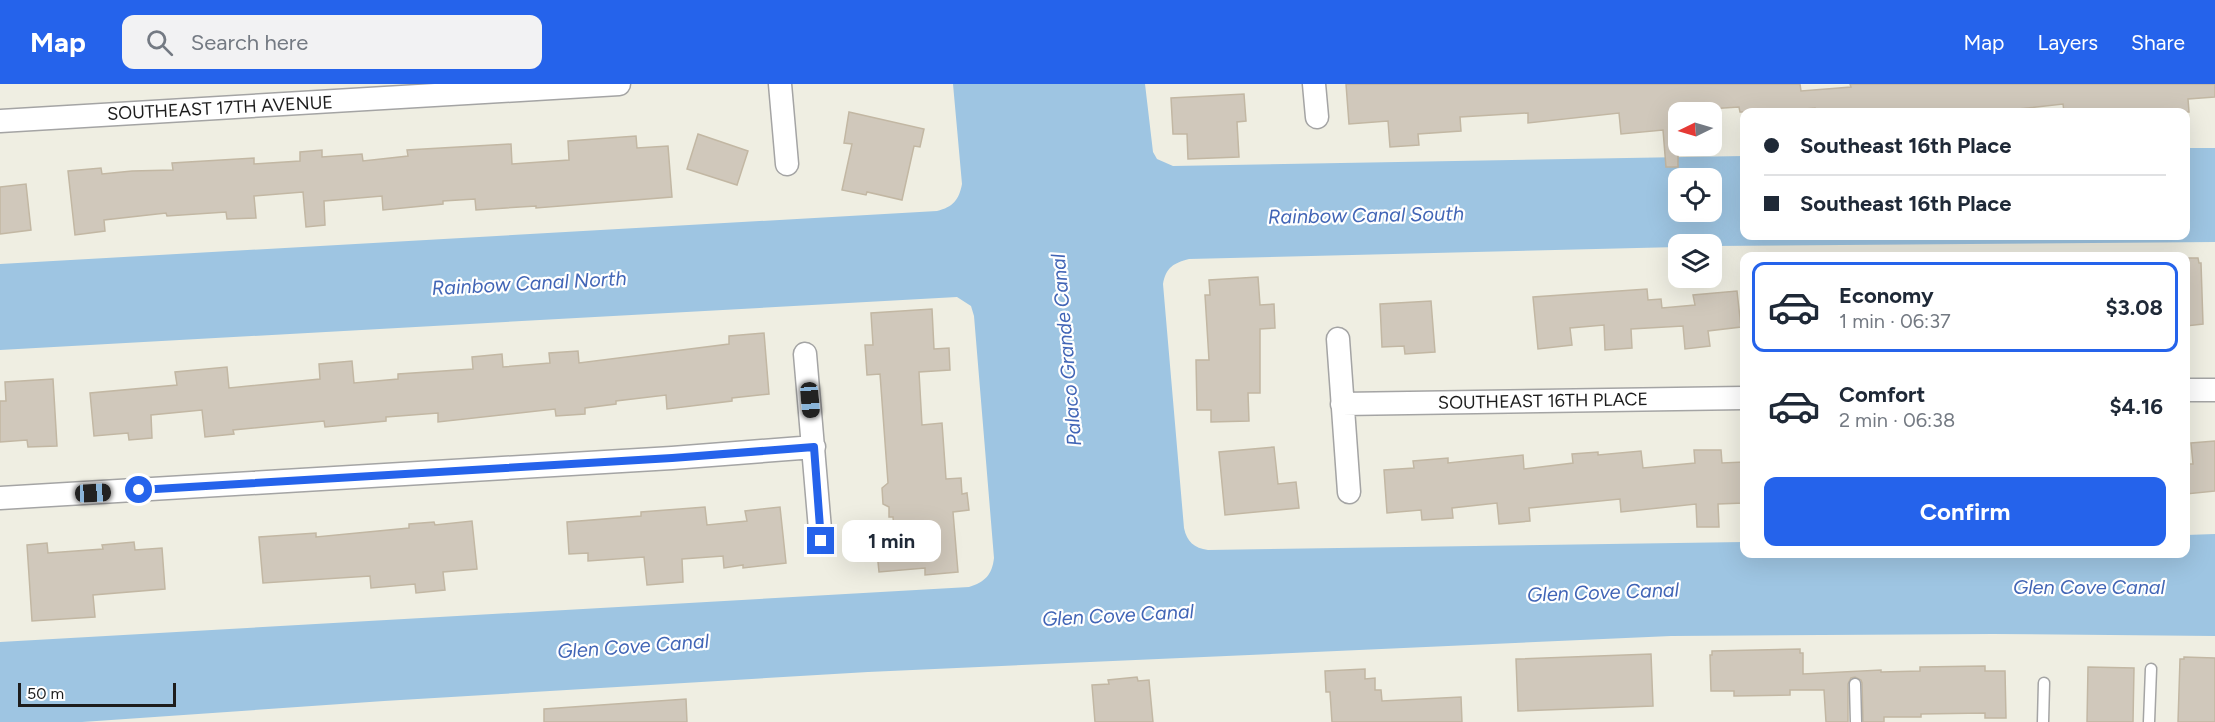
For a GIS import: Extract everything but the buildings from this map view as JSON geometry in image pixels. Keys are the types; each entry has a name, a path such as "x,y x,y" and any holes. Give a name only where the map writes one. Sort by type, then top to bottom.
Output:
{"street":[{"name":"SOUTHEAST 17TH AVENUE","path":"0,121 619,84"},
{"path":"780,84 788,164"},
{"path":"1314,84 1317,117"},
{"path":"1338,339 1349,492"},
{"path":"806,354 821,541"},
{"path":"2190,390 2215,390"},
{"name":"SOUTHEAST 16TH PLACE","path":"1342,404 1740,398"},
{"path":"0,498 649,460 814,447"}],"lane":[{"path":"2149,722 2151,669"},
{"path":"2043,722 2044,683"},
{"path":"1855,684 1856,722"}],"water":[{"path":"953,84 1145,84 1153,152 1157,159 1173,166 1740,156 1740,240 2190,240 2190,148 2215,148 2215,242 1722,246 1722,234 1668,234 1668,247 1189,259 1171,267 1166,273 1163,284 1184,528 1189,541 1199,548 1208,550 1740,542 1740,558 2190,558 2190,535 2215,534 2215,636 1993,634 1671,636 868,672 82,722 0,722 0,642 969,587 987,577 992,569 994,558 974,316 971,306 957,297 0,350 0,264 937,211 954,202 962,184"}],"route":[{"path":"139,490 672,458 814,447 821,541"}],"water label":[{"name":"Rainbow Canal South","path":"1366,215"},
{"name":"Rainbow Canal North","path":"529,283"},
{"name":"Palaco Grande Canal","path":"1066,350"},
{"name":"Glen Cove Canal","path":"2089,587"},
{"name":"Glen Cove Canal","path":"1603,592"},
{"name":"Glen Cove Canal","path":"1118,615"},
{"name":"Glen Cove Canal","path":"633,646"}]}
